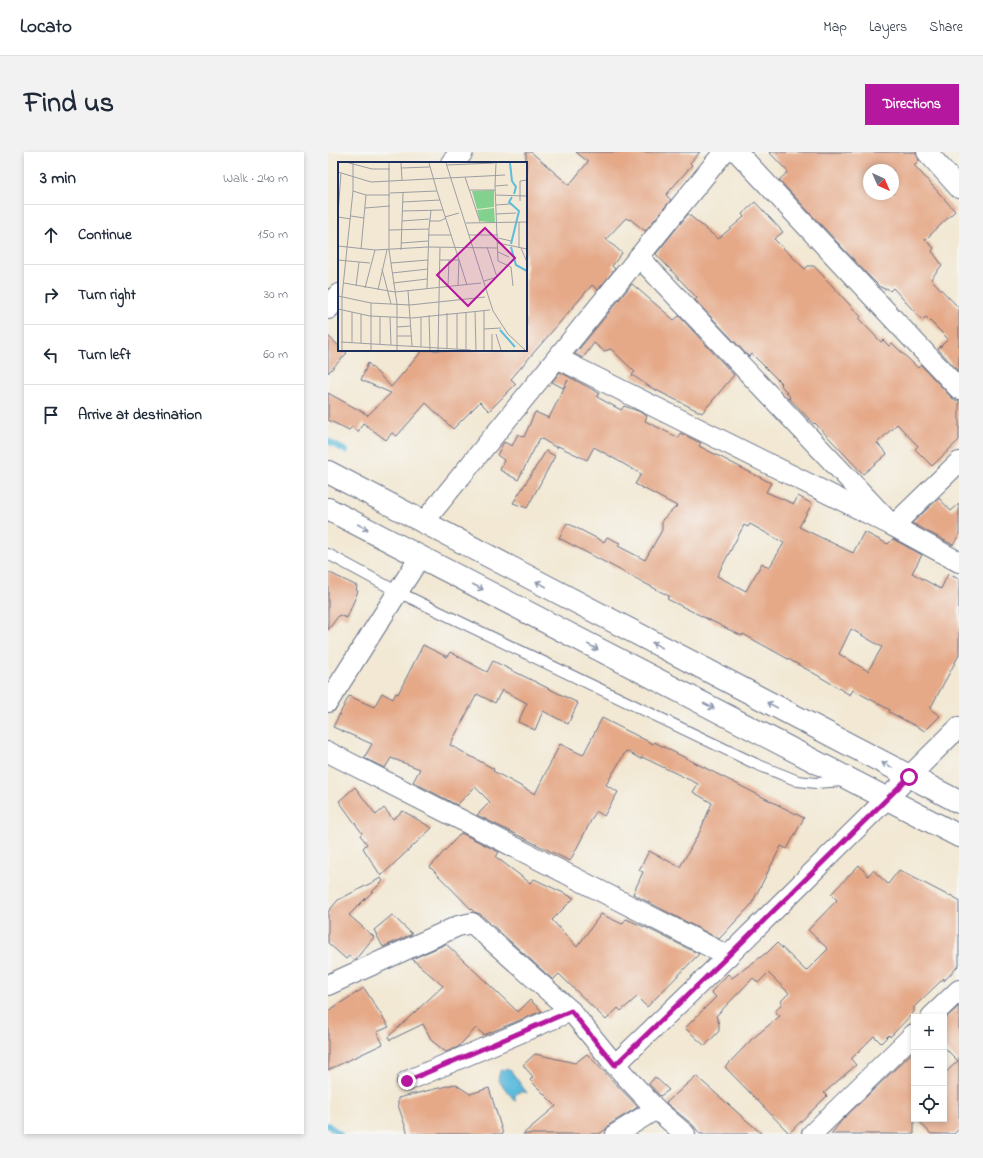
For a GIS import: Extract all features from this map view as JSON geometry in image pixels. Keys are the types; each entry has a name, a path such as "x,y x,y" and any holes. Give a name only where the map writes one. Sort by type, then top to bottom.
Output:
{"main road":[{"path":"453,162 462,152"},
{"path":"328,308 338,296"},
{"path":"328,472 959,802"},
{"path":"328,509 959,836"}],"street":[{"path":"423,522 724,152"},
{"path":"737,152 959,389"},
{"path":"927,152 959,188"},
{"path":"639,257 893,526"},
{"path":"557,358 893,526 959,562"},
{"path":"893,526 959,462"},
{"path":"328,702 420,557"},
{"path":"615,1065 728,956 959,727"},
{"path":"328,752 728,956"},
{"path":"328,985 458,926 472,923 571,1011 615,1065 656,1109 685,1134"},
{"path":"934,1014 959,990"},
{"path":"407,1081 571,1011"},
{"path":"812,1134 911,1037"},
{"path":"616,1134 656,1109"}],"lane":[{"path":"328,554 398,592 756,764 798,781 816,783 851,780"}],"water":[{"path":"505,1069 511,1071 527,1093 522,1092 515,1095 515,1101 498,1080 500,1071"}],"building":[{"path":"526,152 531,152 569,185 588,162 576,152 700,152 690,163 692,165 666,195 671,200 645,231 630,219 629,220 626,218 606,239 622,253 612,266 615,269 598,290 592,285 511,379 516,384 489,411 480,402 453,429 426,403 397,436 392,433 386,440 363,423 358,432 352,427 349,430 328,420 328,393 368,415 367,416 391,393 361,380 368,363 391,387 422,351 527,351"},
{"path":"769,152 916,152 919,160 914,165 955,211 925,240 934,248 932,251 942,265 931,279 959,308 959,372 938,349 948,339 926,317 922,320 893,288 890,291 887,288 885,289 880,287 779,180 788,172"},
{"path":"755,202 783,232 774,239 805,269 808,266 814,266 861,317 859,319 881,342 883,340 889,346 892,343 918,368 921,365 951,397 955,400 959,400 959,440 932,466 915,449 918,446 897,424 877,443 887,454 863,474 789,398 790,397 781,385 782,384 752,354 749,357 695,300 697,298 656,254 688,214 718,239 744,217 742,214"},
{"path":"632,284 674,320 679,316 734,375 702,413 650,387 632,375 635,372 611,349 604,351 594,343 583,358 575,354"},
{"path":"328,336 338,345 338,351 344,351 347,353 328,373"},
{"path":"560,372 599,393 597,397 621,410 624,406 638,411 647,416 645,421 679,438 680,433 701,443 699,446 771,483 766,492 794,504 798,496 812,504 799,527 853,553 864,532 888,544 893,539 922,555 912,573 941,589 948,574 959,579 959,655 930,709 940,716 925,731 889,712 890,710 853,690 850,695 743,634 742,636 667,599 669,596 559,538 567,523 604,542 607,537 620,543 618,546 645,560 662,530 662,520 677,506 635,484 641,474 594,447 587,460 558,446 557,448 540,438 518,480 500,470 504,460 497,455 504,442 512,446 518,434 524,437 535,412 549,418 568,380 563,388 552,382","holes":["750,524 784,543 769,568 762,563 746,591 717,576 744,525 748,527","851,629 882,647 868,671 839,654"]},
{"path":"546,451 555,456 527,508 513,503"},
{"path":"939,498 951,511 959,504 959,536 953,545 912,523"},
{"path":"328,572 357,586 356,590 358,591 347,618 339,615 328,630"},
{"path":"423,645 447,657 450,652 487,672 493,661 578,703 568,724 543,711 535,730 518,722 527,703 502,690 495,703 477,694 450,745 535,794 560,744 583,755 602,718 653,744 654,742 804,818 787,849 781,846 751,905 719,939 633,894 643,872 639,870 649,851 680,867 700,831 712,803 693,792 698,784 642,757 641,759 626,751 606,785 618,792 604,816 596,811 570,861 477,815 490,802 475,787 457,805 413,782 420,769 391,758 385,768 364,758 372,744 333,727 349,696 374,707 382,693 393,699 396,693 398,694"},
{"path":"355,787 376,815 384,808 393,819 403,811 432,828 381,876 363,848 367,844 360,835 362,833 339,801"},
{"path":"461,833 499,852 496,857 530,883 534,879 574,898 552,920 577,947 601,914 622,924 626,919 699,954 647,1007 637,997 621,1011 618,1008 606,1020 559,974 553,980 480,914 474,912 430,867"},
{"path":"859,865 868,876 873,870 888,884 899,870 949,896 950,895 959,900 959,965 944,981 944,978 914,1007 914,1012 890,1037 889,1035 881,1043 874,1036 851,1059 856,1065 824,1093 827,1096 789,1133 725,1067 752,1039 780,1016 775,1012 782,1003 781,1001 789,993 768,973 758,983 753,978 716,1016 719,1024 719,1031 705,1046 685,1028 716,997 711,992 728,974 732,978 766,954 777,943 806,971 828,949 808,930 837,900 831,894"},
{"path":"381,878 383,881 349,915 374,937 355,960 349,956 346,959 328,943 328,912 338,900"},
{"path":"392,915 412,934 383,947 374,930"},
{"path":"446,944 518,1012 530,1000 542,1011 484,1035 476,1028 458,1047 446,1052 432,1041 423,1024 390,1040 388,1037 443,986 412,959"},
{"path":"364,988 389,1027 377,1032 383,1044 328,1070 328,1011"},
{"path":"959,1006 959,1129 954,1134 931,1134 920,1122 947,1122 947,1071 958,1061 947,1050 947,1017"},
{"path":"535,1054 575,1063 587,1054 638,1107 610,1124 599,1134 523,1134 556,1106 530,1080 533,1077 523,1065"},
{"path":"911,1054 911,1122 914,1122 914,1134 831,1134 843,1119"},
{"path":"696,1076 762,1134 700,1134 693,1125 666,1103"},
{"path":"655,1077 669,1090 660,1096 649,1084"},
{"path":"455,1084 470,1094 489,1088 503,1134 408,1134 398,1105 398,1098"}],"waterway":[{"path":"328,441 346,451"},
{"path":"328,1125 340,1134"}],"route":[{"path":"407,1081 571,1011 615,1065 728,956 909,777"}]}
